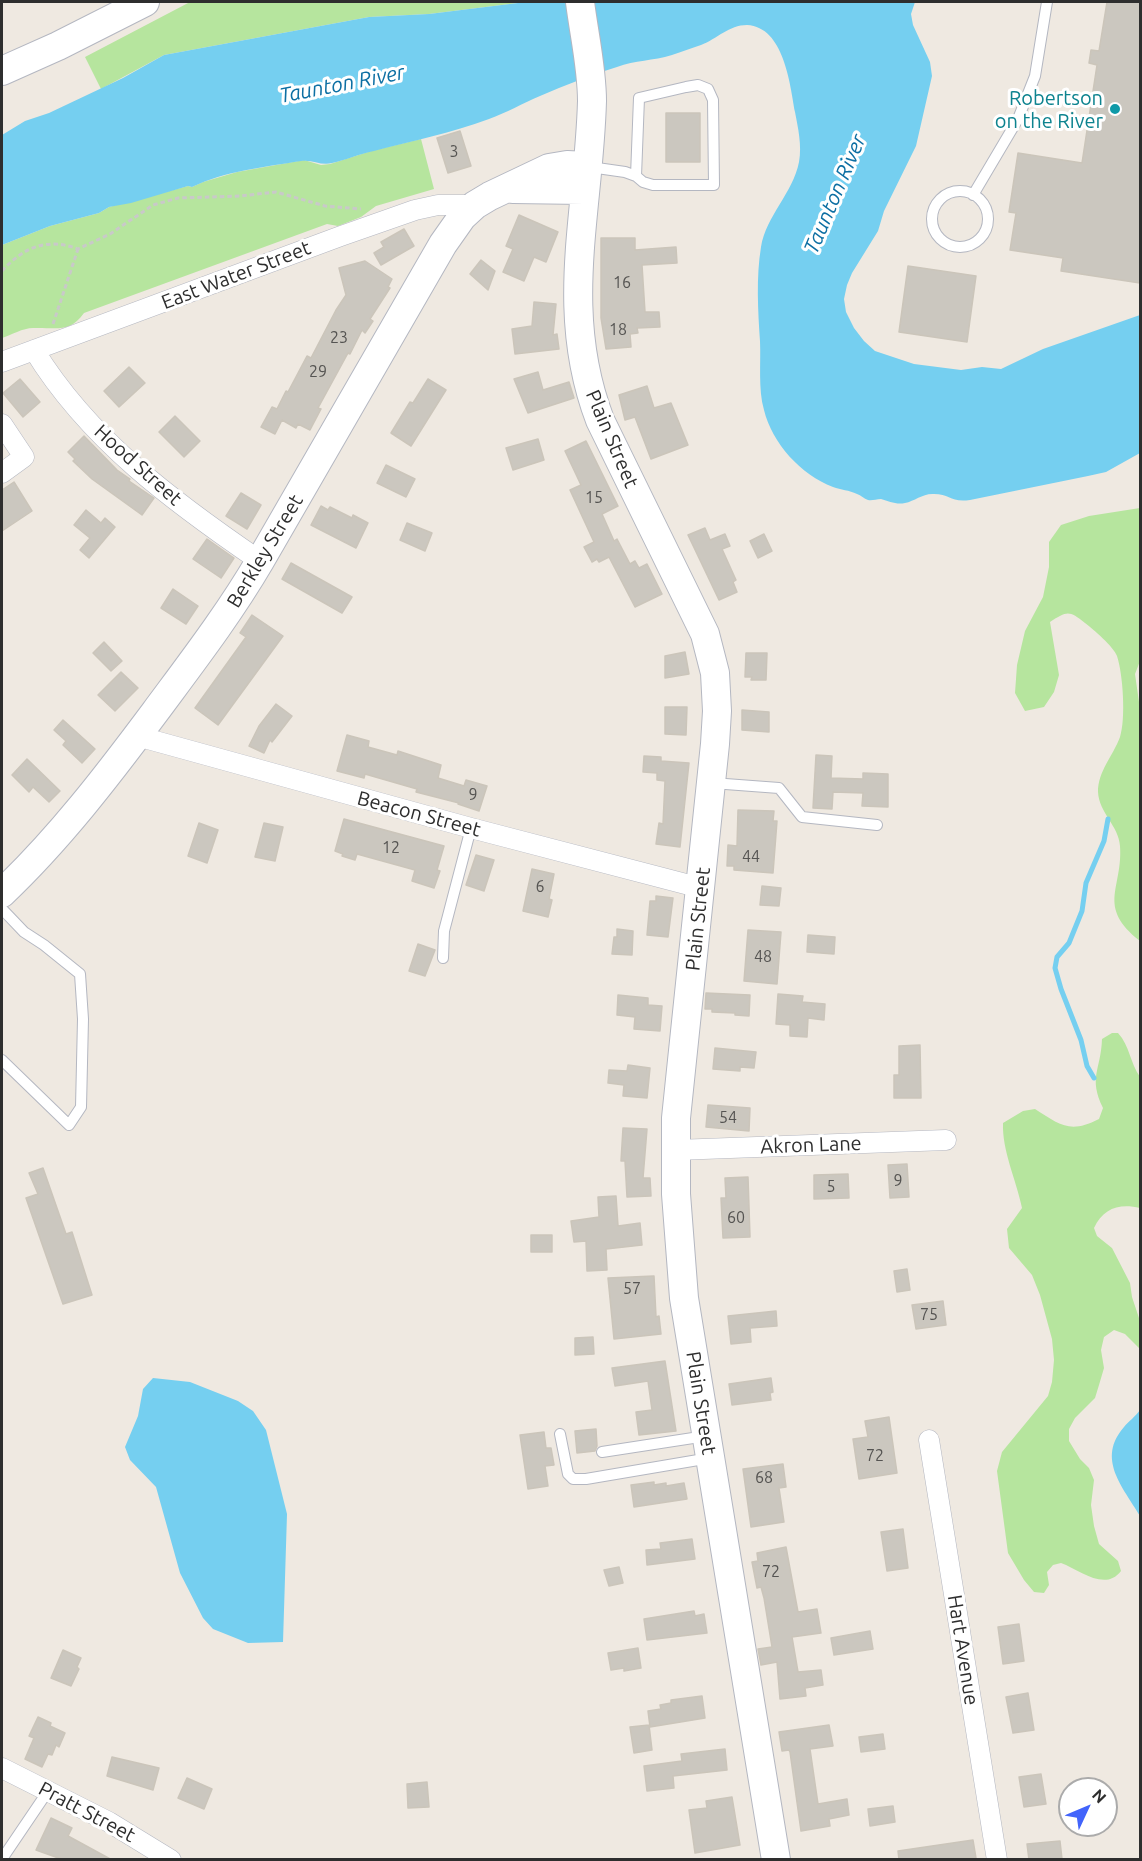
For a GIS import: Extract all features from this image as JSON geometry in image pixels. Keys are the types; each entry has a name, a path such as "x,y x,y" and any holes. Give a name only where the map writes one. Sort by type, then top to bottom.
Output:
{"main road":[{"path":"2,71 58,46 145,2"},
{"name":"Plain Street","path":"580,2 591,86 591,121 578,266 577,307 585,372 595,408 610,443 686,591 705,634 715,673 717,711 711,783 676,1118 676,1194 684,1298 776,1860"},
{"name":"East Water Street","path":"487,199 549,168 567,165 585,178"},
{"name":"Berkley Street","path":"2,893 54,839 137,736 211,638 260,561 443,244 462,218 487,199"}],"street":[{"name":"East Water Street","path":"2,362 329,240 416,210 487,199"},
{"name":"Hood Street","path":"41,348 48,373 66,396 134,466 214,529 260,561"},
{"path":"2,424 24,457 2,473"},
{"name":"Beacon Street","path":"137,736 471,828 701,888"},
{"name":"Akron Lane","path":"675,1150 946,1140"},
{"name":"Hart Avenue","path":"929,1440 997,1860"},
{"name":"Pratt Street","path":"2,1768 110,1822 171,1860"}],"lane":[{"path":"973,195 1018,119 1035,76 1047,2"},
{"path":"585,178 625,172 652,185 714,185 713,100 708,89 704,86 692,86 639,98 636,176"},
{"path":"956,192 973,195 980,200 988,216 984,233 972,245 963,247 946,244 939,239 932,223 935,206 948,194 956,192"},
{"path":"711,783 779,788 802,817 877,825"},
{"path":"442,958 444,931 471,828"},
{"path":"2,909 24,932 80,974 83,1019 81,1107 69,1125 2,1060"},
{"path":"560,1434 565,1466 573,1479 632,1472 709,1447"},
{"path":"602,1452 709,1447"},
{"path":"2,1859 48,1791"}],"path":[{"path":"41,348 78,249 110,234 153,205 178,198 276,192 337,208 365,210"},
{"path":"2,271 15,257 30,249 49,244 65,244 78,249"}],"green space":[{"path":"190,2 526,2 429,14 369,17 164,55 101,89 85,57"},
{"path":"421,139 434,189 376,206 361,217 338,226 327,224 84,313 67,327 29,328 2,338 2,245 50,226 99,213 109,207 188,186 192,187 237,172 304,160 321,165 330,164"},
{"path":"1140,508 1140,661 1135,674 1140,709 1140,941 1127,929 1115,907 1120,861 1119,839 1099,800 1098,792 1100,777 1122,729 1121,674 1115,652 1089,626 1071,614 1064,614 1050,622 1059,675 1054,692 1044,707 1025,711 1015,693 1017,665 1025,631 1043,597 1049,567 1049,542 1061,525 1089,516"},
{"path":"1112,1033 1118,1033 1122,1038 1140,1077 1140,1208 1126,1206 1113,1209 1102,1216 1094,1228 1097,1236 1112,1248 1130,1283 1140,1321 1140,1349 1125,1334 1114,1330 1104,1337 1101,1350 1104,1368 1095,1398 1075,1418 1069,1429 1069,1441 1080,1459 1089,1468 1094,1480 1091,1505 1099,1544 1118,1561 1121,1571 1108,1580 1100,1580 1061,1563 1053,1565 1047,1572 1049,1585 1044,1593 1034,1592 1008,1553 997,1471 1002,1452 1048,1396 1054,1360 1052,1339 1032,1275 1009,1248 1007,1229 1022,1208 1007,1155 1003,1123 1023,1111 1035,1109 1066,1126 1080,1126 1099,1119 1103,1108 1096,1081 1102,1039"}],"water":[{"name":"Taunton River","path":"526,2 915,2 911,14 913,25 930,62 932,76 916,146 884,211 878,231 852,273 844,299 846,312 854,328 875,351 914,364 961,370 982,367 1001,369 1043,349 1140,315 1140,453 1106,472 1088,476 970,500 930,494 902,503 881,499 868,500 860,495 821,482 799,466 781,446 774,434 762,402 758,282 759,258 764,236 796,173 800,156 799,137 791,87 777,46 759,28 747,25 734,27 707,42 676,54 624,65 588,77 495,117 460,128 332,163 301,161 231,173 192,187 188,186 109,207 99,213 50,226 2,245 2,135 25,121 49,113 123,78 164,55 369,17 429,14"},
{"path":"153,1378 190,1382 238,1401 253,1411 266,1430 287,1514 283,1642 248,1643 213,1629 203,1618 180,1573 156,1487 130,1460 125,1447 138,1416 143,1389"},
{"path":"1140,1410 1140,1516 1115,1473 1112,1450 1124,1427"}],"building":[{"name":"Robertson on the River","path":"1107,2 1140,2 1140,283 1061,271 1063,258 1010,250 1016,213 1009,212 1018,153 1082,163 1097,65 1089,63 1091,50 1099,51"},
{"path":"666,113 700,113 700,162 666,162"},
{"path":"460,131 471,166 448,173 437,138"},
{"path":"519,215 558,232 546,262 534,257 524,281 503,272 513,249 506,246"},
{"path":"404,229 414,246 381,265 374,253 384,247 381,242"},
{"path":"601,238 635,238 635,250 676,247 677,263 642,265 645,312 659,312 660,327 637,328 638,333 630,334 631,347 606,349 601,318"},
{"path":"481,260 495,271 488,290 470,274"},
{"path":"365,261 392,279 388,287 390,288 370,319 373,321 365,333 362,330 350,354 348,353 318,408 321,409 310,430 298,424 296,428 282,420 275,434 261,427 272,407 277,409 307,356 311,358 346,295 339,268"},
{"path":"908,266 976,276 967,342 899,332"},
{"path":"534,302 556,304 553,335 557,334 559,349 515,354 512,329 532,326"},
{"path":"129,367 145,383 119,407 104,391"},
{"path":"538,372 543,390 569,382 574,398 528,413 514,379"},
{"path":"20,379 40,402 23,417 3,393"},
{"path":"428,379 446,390 411,446 391,433 410,402 413,403"},
{"path":"647,386 654,408 671,403 688,445 651,459 635,417 625,420 619,395"},
{"path":"175,416 200,441 184,457 159,432"},
{"path":"84,436 117,470 130,479 129,481 154,498 142,515 92,479 73,461 75,459 68,452"},
{"path":"538,439 544,460 513,470 506,448"},
{"path":"586,441 618,506 602,514 614,541 617,539 630,564 635,561 639,568 647,564 662,594 635,607 609,557 599,562 597,559 592,562 584,547 594,542 570,490 581,485 565,451"},
{"path":"386,465 415,479 406,497 377,483"},
{"path":"14,482 32,511 2,531 2,490"},
{"path":"241,493 261,505 247,529 226,516"},
{"path":"321,506 328,510 330,507 352,518 353,515 368,523 356,548 311,525"},
{"path":"86,510 101,523 105,518 115,527 89,558 80,550 90,538 74,525"},
{"path":"407,523 432,533 425,551 400,540"},
{"path":"705,528 710,540 725,534 730,546 722,549 736,580 733,582 737,592 719,600 688,535"},
{"path":"764,534 772,551 758,558 750,541"},
{"path":"207,539 234,558 221,578 193,559"},
{"path":"291,563 352,597 342,613 282,579"},
{"path":"173,589 198,606 186,624 161,608"},
{"path":"252,615 283,636 218,725 195,708 246,637 240,633"},
{"path":"104,642 122,661 111,671 93,653"},
{"path":"685,652 689,674 665,678 665,656"},
{"path":"746,653 767,653 766,680 751,680 752,677 745,677"},
{"path":"121,672 138,688 115,711 98,695"},
{"path":"276,704 292,716 272,742 270,740 264,753 249,746 259,726"},
{"path":"665,707 687,707 686,735 665,734"},
{"path":"742,710 769,712 769,732 742,730"},
{"path":"63,720 95,749 82,763 63,745 66,741 54,730"},
{"path":"347,735 369,741 368,747 397,755 398,751 441,765 438,778 464,786 466,780 487,786 479,811 365,774 364,778 337,771"},
{"path":"816,755 832,756 831,778 863,779 863,773 888,774 888,807 862,806 863,793 833,792 832,809 813,808"},
{"path":"644,756 661,757 661,761 689,763 680,847 656,844 659,823 663,824 665,781 657,780 657,773 643,772"},
{"path":"27,759 60,791 49,802 33,787 29,792 12,775"},
{"path":"738,810 774,811 773,821 777,821 773,873 734,870 734,866 727,866 728,845 737,846"},
{"path":"344,819 444,846 437,870 440,871 434,888 412,881 415,870 357,854 355,860 335,851"},
{"path":"199,823 218,830 207,863 188,856"},
{"path":"264,823 283,827 275,861 255,857"},
{"path":"476,855 494,860 484,891 466,885"},
{"path":"532,869 554,874 548,917 523,911"},
{"path":"762,886 781,888 779,906 760,905"},
{"path":"656,896 673,898 668,937 647,935 650,901 656,901"},
{"path":"617,929 633,931 632,955 612,954"},
{"path":"748,930 781,932 777,984 744,981"},
{"path":"808,935 835,937 834,954 807,952"},
{"path":"418,944 435,950 425,976 409,971"},
{"path":"706,993 750,995 749,1016 712,1012 712,1009 705,1009"},
{"path":"778,994 803,996 802,1002 825,1004 824,1020 808,1018 807,1037 790,1036 790,1025 776,1024"},
{"path":"618,995 648,998 648,1005 662,1006 660,1031 634,1029 635,1017 617,1015"},
{"path":"920,1045 921,1098 894,1098 894,1075 899,1075 899,1046"},
{"path":"715,1048 756,1052 754,1068 740,1067 740,1071 713,1069"},
{"path":"628,1065 650,1068 647,1098 623,1096 624,1085 608,1083 609,1070 627,1071"},
{"path":"708,1105 750,1108 749,1131 706,1127"},
{"path":"623,1128 647,1129 643,1178 650,1178 651,1196 627,1197 625,1161 621,1161"},
{"path":"907,1164 909,1197 890,1198 888,1165"},
{"path":"43,1168 66,1234 72,1232 92,1295 63,1304 26,1198 38,1194 29,1173"},
{"path":"848,1174 849,1198 814,1199 814,1175"},
{"path":"748,1177 750,1237 723,1238 721,1198 726,1198 725,1178"},
{"path":"616,1196 618,1226 640,1223 642,1245 606,1249 607,1270 587,1271 586,1241 574,1242 571,1221 599,1217 598,1197"},
{"path":"531,1235 552,1235 552,1252 531,1252"},
{"path":"907,1269 910,1290 897,1292 894,1271"},
{"path":"654,1276 656,1317 659,1316 661,1334 614,1339 608,1278"},
{"path":"943,1301 946,1325 916,1329 912,1305"},
{"path":"776,1311 777,1326 750,1328 751,1342 731,1344 728,1316"},
{"path":"593,1337 594,1354 575,1355 575,1338"},
{"path":"665,1361 676,1431 639,1435 636,1412 652,1410 648,1381 615,1386 612,1368"},
{"path":"771,1378 773,1392 770,1393 771,1400 732,1405 729,1384"},
{"path":"889,1417 897,1473 859,1479 853,1439 868,1437 865,1421"},
{"path":"596,1429 595,1451 577,1453 575,1431"},
{"path":"544,1432 546,1448 551,1448 554,1465 545,1466 548,1486 528,1489 520,1435"},
{"path":"783,1464 786,1487 779,1488 784,1522 751,1527 743,1469"},
{"path":"654,1482 654,1485 666,1483 666,1486 684,1483 687,1499 634,1507 631,1485"},
{"path":"903,1529 908,1568 887,1571 881,1532"},
{"path":"692,1539 695,1559 647,1565 646,1550 661,1549 660,1543"},
{"path":"786,1547 798,1612 817,1609 821,1633 792,1637 798,1672 821,1670 823,1685 805,1688 806,1696 780,1699 777,1662 761,1665 758,1649 772,1647 764,1598 761,1587 757,1588 752,1562 758,1561 757,1553"},
{"path":"619,1567 623,1583 609,1586 604,1570"},
{"path":"694,1611 695,1616 704,1614 707,1633 647,1640 644,1619"},
{"path":"1019,1624 1024,1661 1003,1664 998,1627"},
{"path":"870,1631 873,1649 834,1655 831,1638"},
{"path":"638,1648 641,1668 624,1671 624,1668 611,1670 608,1653"},
{"path":"63,1650 81,1658 77,1667 79,1669 71,1686 51,1678"},
{"path":"1028,1693 1034,1730 1013,1733 1006,1697"},
{"path":"702,1696 705,1718 650,1727 648,1711 661,1709 660,1705 671,1703 671,1700"},
{"path":"38,1717 65,1733 59,1747 56,1745 52,1755 48,1754 42,1767 25,1759 34,1738 29,1736"},
{"path":"649,1725 652,1750 634,1753 630,1727"},
{"path":"829,1725 833,1746 810,1749 818,1804 847,1799 849,1815 829,1819 830,1826 801,1831 790,1752 789,1750 782,1751 779,1732"},
{"path":"883,1734 885,1749 861,1752 859,1737"},
{"path":"725,1749 727,1770 673,1776 674,1788 647,1791 644,1766 682,1761 681,1754"},
{"path":"112,1757 159,1768 153,1790 107,1776"},
{"path":"1041,1774 1046,1804 1024,1807 1019,1777"},
{"path":"187,1778 212,1789 204,1809 178,1798"},
{"path":"427,1782 429,1807 408,1808 407,1784"},
{"path":"732,1797 740,1845 695,1853 689,1810 707,1808 706,1801"},
{"path":"893,1806 895,1822 870,1826 868,1809"},
{"path":"51,1818 72,1828 68,1836 112,1860 64,1860 36,1850"},
{"path":"973,1840 976,1858 899,1860 898,1851"},
{"path":"1060,1841 1062,1859 1029,1860 1027,1844"}],"waterway":[{"path":"1094,1078 1087,1066 1081,1040 1055,968 1057,957 1069,943 1082,911 1086,883 1104,841 1108,819"}],"place":[{"name":"Robertson on the River","path":"1115,109"}]}
